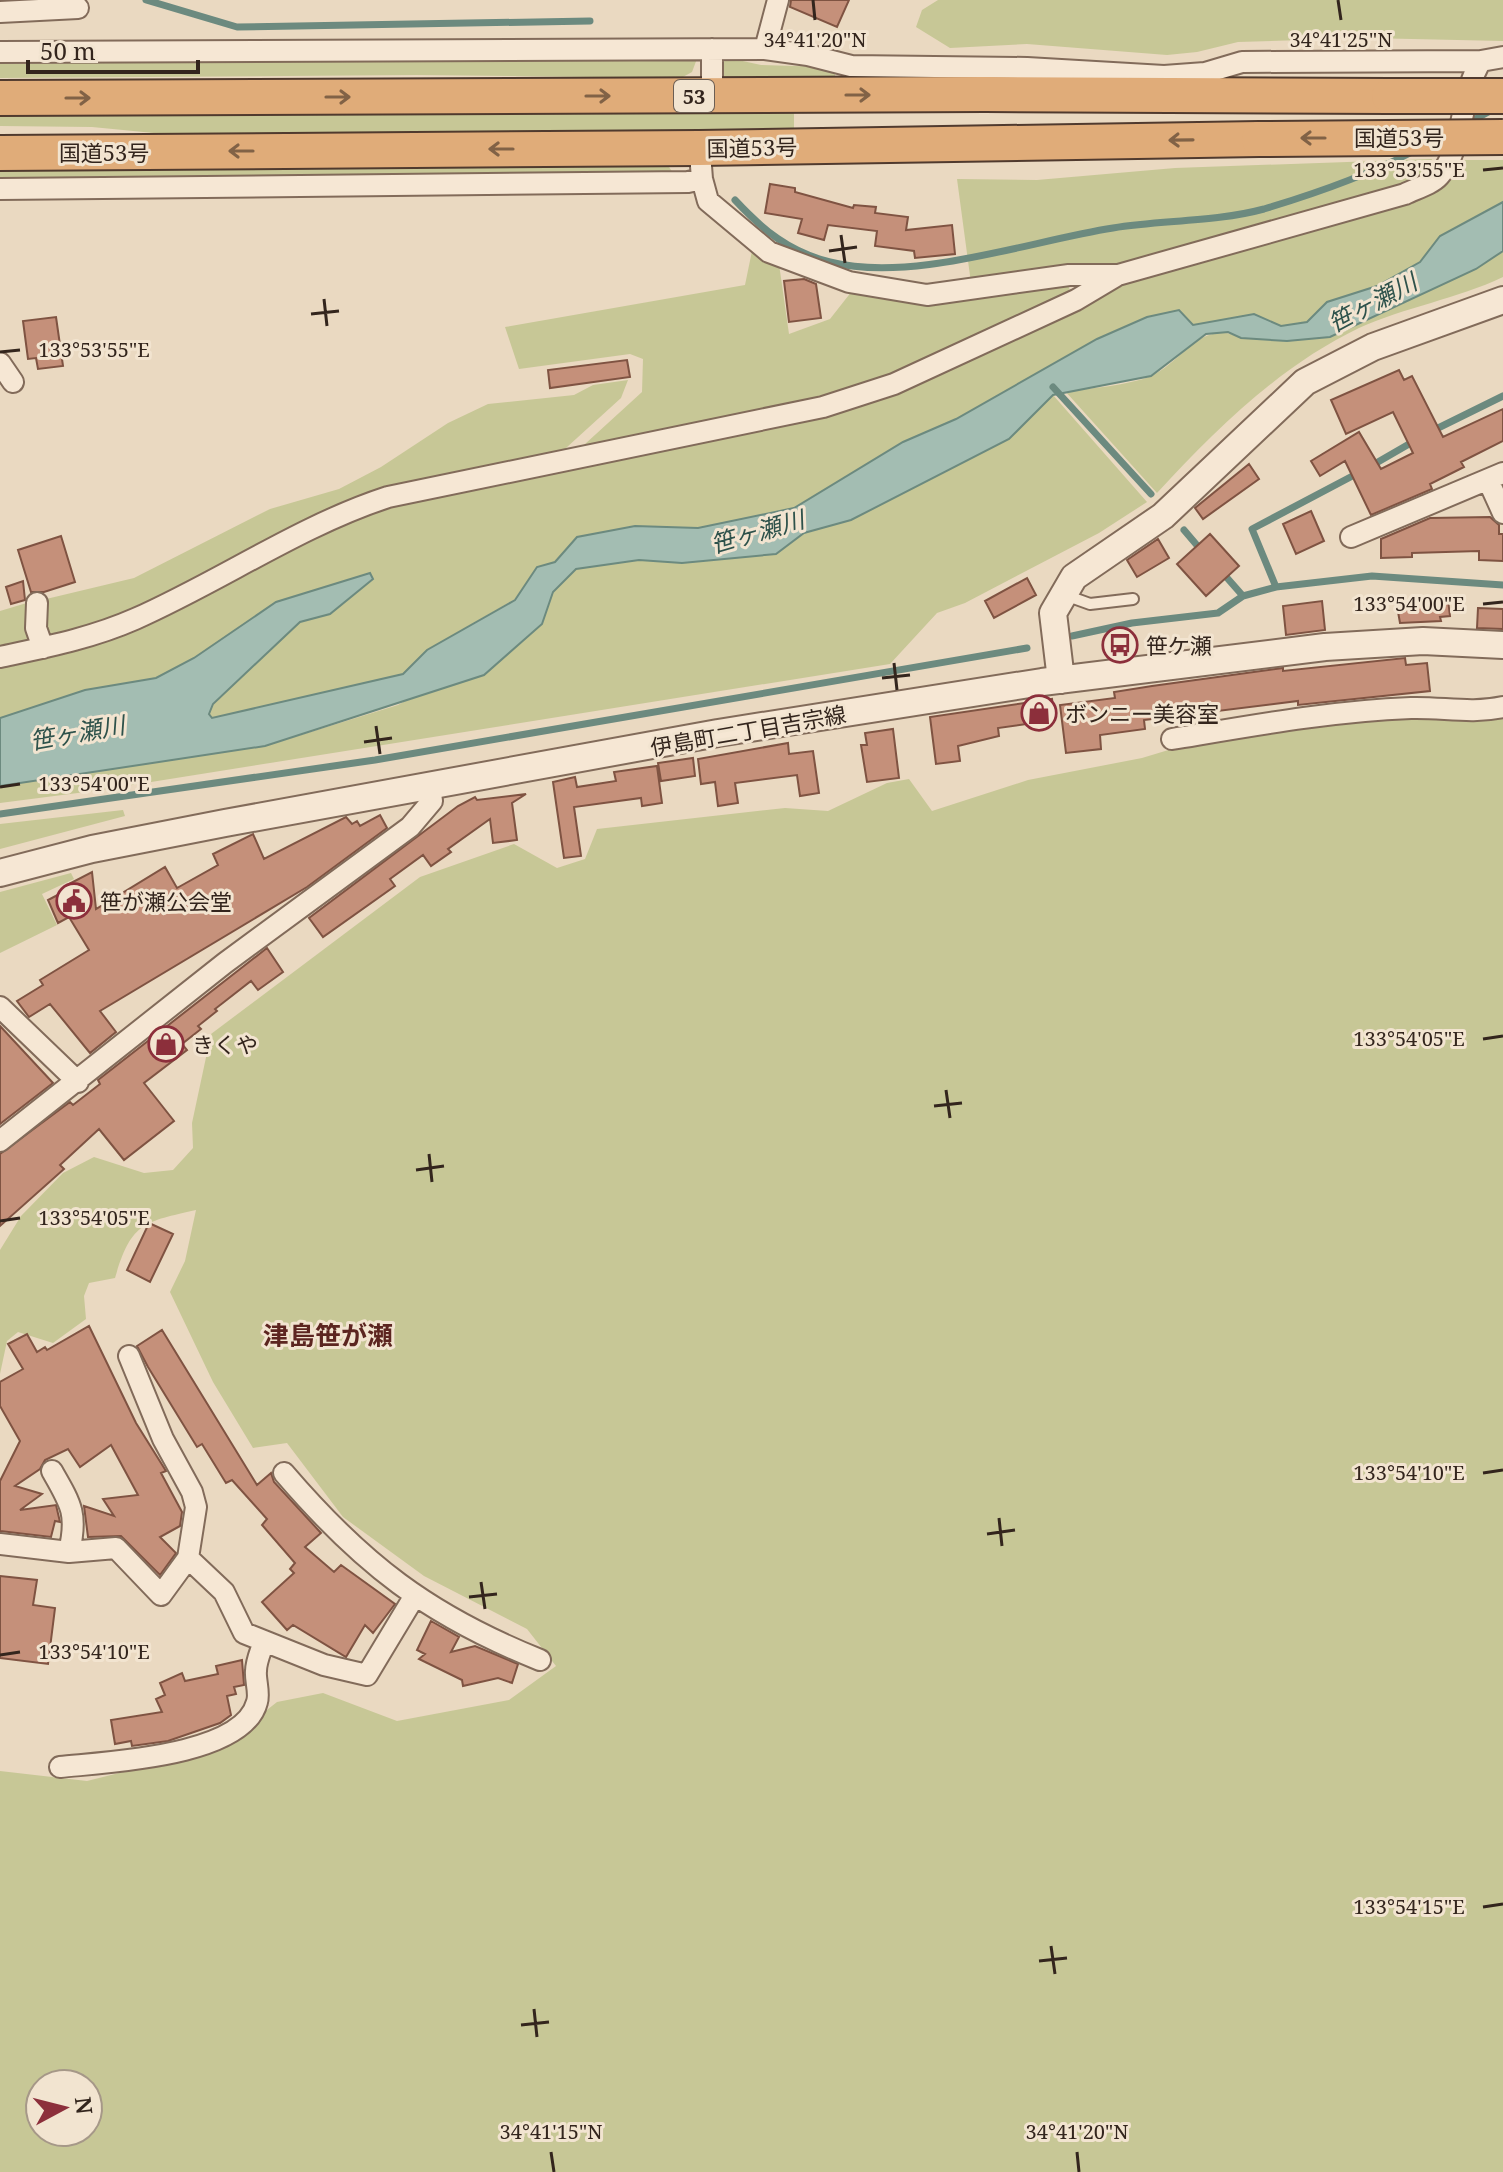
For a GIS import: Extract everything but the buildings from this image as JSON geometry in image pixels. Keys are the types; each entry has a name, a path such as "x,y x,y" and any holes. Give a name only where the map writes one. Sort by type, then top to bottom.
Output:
{"highway":[{"name":"国道53号","path":"0,98 1503,96"},
{"name":"国道53号","path":"0,153 700,164 1259,139 1503,137"}],"street":[{"path":"765,49 778,0"},
{"path":"0,12 78,8"},
{"path":"712,49 712,96"},
{"path":"0,52 765,49 808,55 851,66 1027,68 1164,76 1205,73 1242,62 1481,61 1503,57"},
{"path":"0,657 43,648 134,620 344,511 388,497 823,407 894,384 1076,300 1118,275 1392,199 1439,177 1452,149 1471,77 1481,61"},
{"path":"0,189 700,164 708,201 769,252 849,282 927,295 1069,275 1118,275"},
{"path":"1061,680 1053,613 1074,577 1163,516 1305,382 1373,347 1503,300"},
{"path":"0,363 13,382"},
{"path":"1351,537 1496,476 1503,513"},
{"path":"37,603 36,628 43,648"},
{"name":"伊島町二丁目吉宗線","path":"0,873 136,840 718,733 1061,680 1325,647 1423,641 1503,645"},
{"path":"1172,739 1255,725 1412,708 1479,712 1503,707"},
{"path":"0,1141 225,963 410,827 432,801 430,786"},
{"path":"0,1007 78,1082"},
{"path":"0,1544 69,1552 116,1548 161,1595 188,1558 196,1507 192,1492 163,1439 129,1356"},
{"path":"52,1471 71,1503 75,1525 69,1552"},
{"path":"284,1473 330,1527 414,1597 486,1638 540,1660"},
{"path":"188,1558 224,1592 244,1633 324,1665 367,1675 414,1597"},
{"path":"60,1767 171,1754 215,1742 246,1720 257,1702 256,1669 264,1641"}],"lane":[{"path":"1062,594 1090,604 1133,599"}],"green space":[{"path":"938,0 1503,0 1503,41 1366,38 1238,42 1197,52 1167,55 1027,44 950,48 916,27 922,10"},
{"path":"698,56 692,72 681,78 417,75 0,78 0,64"},
{"path":"729,58 761,65 826,67 835,73 835,83 730,80 722,75 719,65"},
{"path":"794,107 794,131 195,137 92,127 0,126 0,115"},
{"path":"1432,159 1428,172 1401,188 1118,267 971,283 957,179 1037,180 1175,168"},
{"path":"1465,160 1503,160 1503,202 1440,236 1420,262 1377,286 1327,302 1307,322 1281,326 1254,314 1193,325 1147,317 1097,339 956,419 903,442 794,508 698,528 635,526 577,537 555,562 537,567 515,599 427,650 403,674 212,719 209,715 213,704 300,622 330,614 370,573 276,602 194,658 156,678 85,690 0,718 0,663 76,646 346,515 826,413 1120,282 1443,184"},
{"path":"669,167 675,176 0,182 0,171"},
{"path":"752,251 779,264 789,334 830,319 852,291 1068,284 1071,295 891,376 820,400 573,455 642,392 643,359 630,354 519,369 505,327 745,285"},
{"path":"1503,251 1503,277 1359,328 1302,361 1250,401 1157,493 1065,391 1121,384 1151,376 1193,344 1215,334 1227,333 1241,338 1330,337 1476,269"},
{"path":"628,380 621,398 555,458 388,490 132,615 46,641 42,600 134,578 270,509 339,489 381,467 448,423 488,404 574,395 593,385"},
{"path":"1053,395 1147,502 1099,533 965,603 937,613 890,664 101,790 0,803 0,786 265,746 398,705 542,624 553,592 576,569 639,560 682,563 776,554 804,533 851,519 1009,439"},
{"path":"30,602 36,644 0,652 0,611"},
{"path":"1503,714 1503,2172 0,2172 0,1771 87,1781 219,1748 277,1702 323,1693 397,1721 509,1700 556,1666 527,1629 424,1576 343,1517 287,1443 253,1448 213,1382 170,1292 185,1261 196,1210 151,1222 142,1228 127,1246 115,1278 89,1283 84,1296 86,1319 53,1343 18,1332 7,1341 0,1374 0,1250 21,1216 63,1173 94,1157 144,1173 173,1170 193,1148 192,1123 211,1034 420,877 514,844 557,868 585,859 597,829 785,808 828,811 887,783 909,779 932,811 1028,780 1142,758 1195,742 1256,730 1411,717"},
{"path":"123,810 125,816 0,849 0,824"},
{"path":"71,873 74,879 42,894 57,925 0,953 0,892"}],"water":[{"name":"笹ヶ瀬川","path":"1503,202 1503,251 1476,269 1330,337 1287,341 1241,338 1228,332 1206,334 1151,376 1053,395 1009,439 851,520 804,533 776,554 682,563 639,560 576,569 553,592 542,624 484,675 265,746 0,786 0,718 85,690 156,678 194,658 276,602 370,573 373,579 330,614 300,622 213,704 209,714 212,718 403,674 427,650 515,600 537,567 555,562 577,537 635,526 698,528 794,508 903,442 956,419 1097,339 1147,317 1179,310 1193,325 1254,314 1281,326 1307,322 1327,302 1377,286 1420,262 1440,236"}],"waterway":[{"path":"146,0 237,27 590,21"},
{"path":"1466,124 1494,109"},
{"path":"735,200 789,246 815,258 863,267 897,267 971,258 1113,228 1208,219 1264,209 1340,184 1412,152"},
{"path":"1053,387 1151,494"},
{"path":"1430,432 1503,396"},
{"path":"1371,466 1416,440"},
{"path":"1276,587 1252,529 1360,472"},
{"path":"1184,530 1201,550"},
{"path":"1221,571 1243,596"},
{"path":"1072,636 1132,623 1218,613 1243,596 1276,587 1372,576 1503,585"},
{"path":"0,814 375,760 1027,648"}],"place":[{"name":"笹ケ瀬","path":"1120,645"},
{"name":"ボンニー美容室","path":"1039,713"},
{"name":"笹が瀬公会堂","path":"74,901"},
{"name":"きくや","path":"166,1044"}],"district":[{"name":"津島笹が瀬","path":"328,1335"}]}
